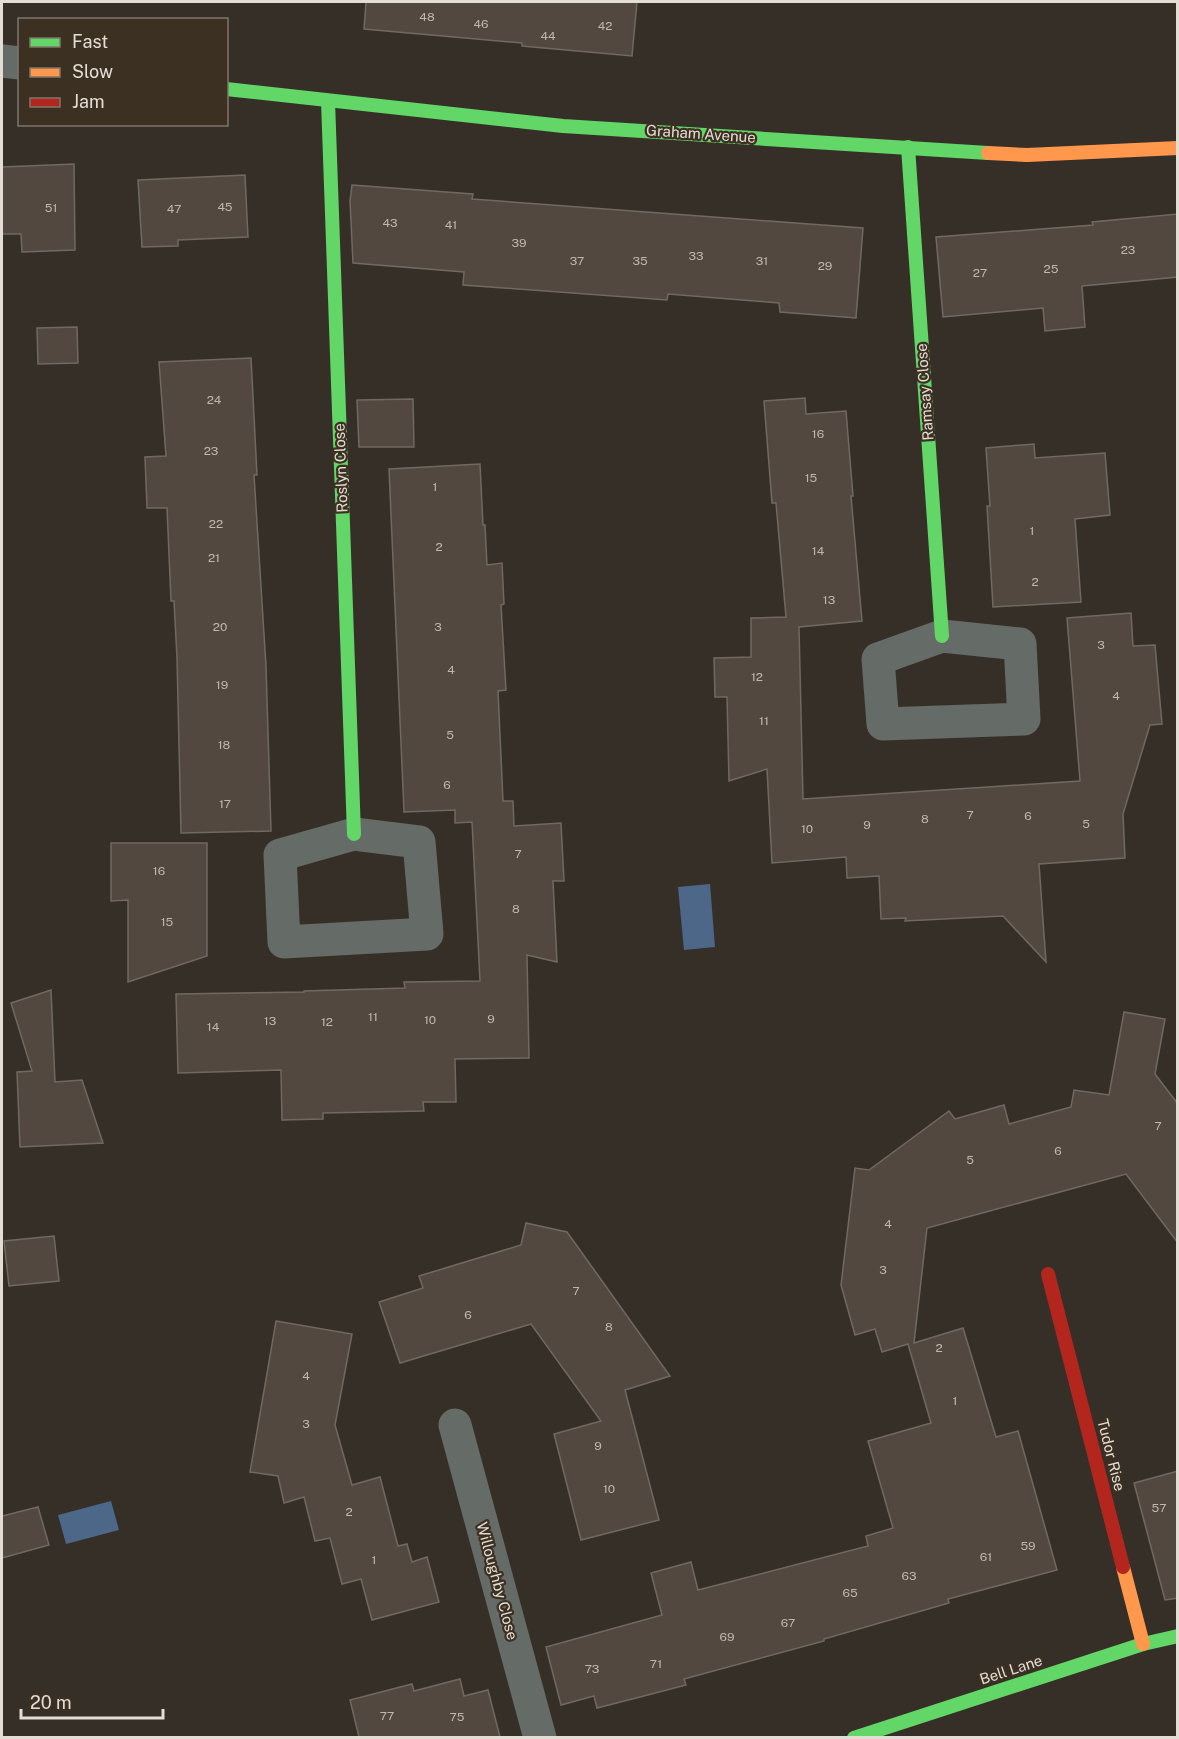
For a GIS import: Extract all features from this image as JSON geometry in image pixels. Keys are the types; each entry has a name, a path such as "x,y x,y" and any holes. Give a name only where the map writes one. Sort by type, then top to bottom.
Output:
{"street":[{"path":"2,61 18,63"},
{"name":"Graham Avenue","path":"228,89 563,126 1027,155 1178,148"},
{"name":"Roslyn Close","path":"328,101 354,834"},
{"name":"Ramsay Close","path":"908,147 942,636"},
{"path":"942,636 1020,644 1024,719 883,724 878,659 942,636"},
{"path":"354,834 419,842 427,934 284,942 280,855 354,834"},
{"name":"Tudor Rise","path":"1048,1274 1143,1644"},
{"name":"Willoughby Close","path":"455,1425 540,1737"},
{"name":"Bell Lane","path":"855,1737 1143,1644 1178,1636"}],"water":[{"path":"710,884 715,947 684,950 678,887"},
{"path":"111,1501 119,1530 66,1544 58,1515"}],"building":[{"path":"366,2 637,2 632,56 522,46 522,43 364,29"},
{"path":"74,164 75,250 22,252 21,234 2,234 2,167"},
{"path":"245,175 248,237 178,240 178,246 142,247 138,180"},
{"path":"352,185 473,194 472,199 863,228 856,318 780,312 779,303 668,294 667,300 463,285 464,272 353,263 350,201"},
{"path":"1178,214 1178,277 1082,286 1085,327 1045,331 1043,308 943,317 936,237 1093,225 1092,222"},
{"path":"77,327 78,363 38,364 37,328"},
{"path":"251,358 257,475 254,475 266,666 271,831 181,833 177,658 174,601 171,601 167,508 147,508 145,457 166,456 159,362"},
{"path":"805,398 806,414 846,411 862,621 799,627 803,799 1080,781 1067,618 1131,613 1133,646 1155,645 1162,724 1150,725 1123,814 1125,858 1039,864 1046,962 1003,916 905,921 906,918 881,919 879,876 847,878 846,857 772,863 767,769 729,781 727,697 715,697 714,658 751,657 751,618 786,617 776,503 772,503 764,401"},
{"path":"413,399 414,447 359,447 357,400"},
{"path":"1034,444 1035,458 1105,453 1110,515 1075,519 1081,602 993,607 986,448"},
{"path":"480,464 487,565 502,563 504,604 501,605 506,690 498,691 503,801 513,801 514,826 561,823 564,881 553,881 557,962 527,955 529,1058 455,1059 456,1102 423,1102 424,1111 323,1113 323,1119 282,1120 281,1070 178,1073 176,994 405,988 404,982 480,981 472,822 455,823 455,810 404,812 389,469"},
{"path":"111,843 207,843 207,956 128,982 128,900 111,901"},
{"path":"51,990 55,1082 82,1080 103,1143 20,1147 17,1072 32,1071 11,1003"},
{"path":"1124,1012 1165,1019 1155,1074 1178,1104 1178,1243 1126,1174 927,1228 914,1343 963,1328 996,1437 1018,1431 1057,1570 948,1599 949,1603 824,1639 824,1641 684,1679 686,1685 597,1708 594,1696 561,1705 546,1647 662,1615 651,1573 691,1562 698,1590 868,1546 866,1536 893,1528 868,1441 931,1423 908,1344 882,1352 875,1329 855,1335 841,1285 855,1168 869,1170 949,1111 955,1119 1004,1105 1009,1124 1071,1107 1074,1090 1109,1095"},
{"path":"526,1223 567,1232 670,1376 625,1390 659,1520 581,1540 554,1434 601,1421 531,1324 400,1363 379,1302 423,1288 419,1276 521,1245"},
{"path":"54,1236 59,1281 9,1286 4,1241"},
{"path":"276,1321 352,1334 335,1425 352,1485 380,1477 398,1546 407,1544 412,1562 427,1557 439,1602 372,1620 361,1579 342,1584 330,1538 315,1541 304,1497 284,1503 278,1476 250,1472"},
{"path":"1178,1471 1178,1598 1165,1600 1134,1483"},
{"path":"38,1507 49,1545 2,1558 2,1516"},
{"path":"460,1679 464,1696 488,1690 500,1737 359,1737 350,1700 412,1684 414,1691"}],"traffic: fast":[{"path":"228,89 563,126 988,153"},
{"path":"328,101 354,834"},
{"path":"908,147 942,636"},
{"path":"854,1738 1143,1644 1178,1636"}],"traffic: slow":[{"path":"988,153 1027,155 1178,148"},
{"path":"1123,1567 1143,1644"}],"traffic: jam":[{"path":"1048,1274 1123,1567"}]}
